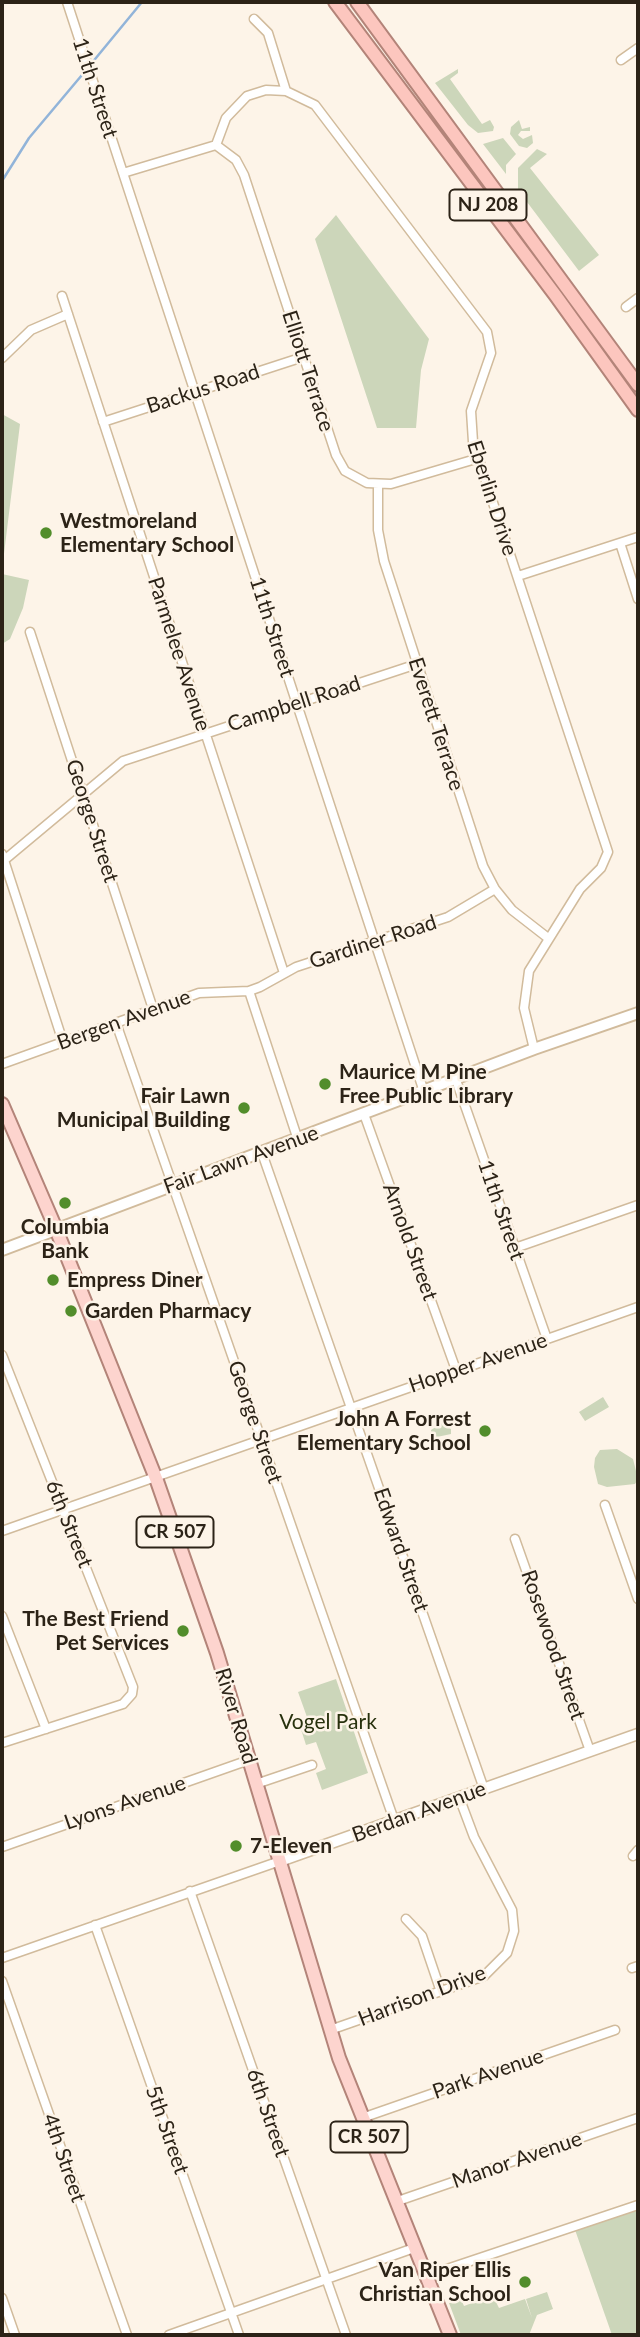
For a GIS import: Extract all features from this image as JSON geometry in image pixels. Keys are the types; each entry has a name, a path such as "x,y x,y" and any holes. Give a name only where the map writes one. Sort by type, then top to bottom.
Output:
{"highway":[{"name":"NJ 208","path":"335,2 556,296 638,410"},
{"name":"NJ 208","path":"357,2 638,385"}],"main road":[{"name":"Fair Lawn Avenue","path":"2,1250 534,1049 638,1013"},
{"name":"River Road","path":"2,1104 56,1229 155,1475 217,1653 330,2030 395,2202 450,2335"}],"street":[{"name":"11th Street","path":"67,2 424,1092"},
{"path":"123,173 216,145 221,127 238,102 257,92 286,91 268,33 254,19"},
{"path":"621,60 638,48"},
{"name":"Eberlin Drive","path":"286,91 306,99 322,112 487,332 489,363 471,411 471,432 608,852 608,859 580,889 548,938"},
{"name":"Elliott Terrace","path":"216,145 231,154 241,167 339,464 359,480 378,484"},
{"name":"Parmelee Avenue","path":"62,296 284,973"},
{"path":"626,307 638,298"},
{"path":"2,358 31,330 68,314"},
{"name":"Backus Road","path":"103,422 303,357"},
{"path":"378,484 403,482 478,458"},
{"name":"Everett Terrace","path":"378,484 378,530 383,561 478,855 495,889 512,910 548,938"},
{"path":"517,576 638,537"},
{"path":"620,543 638,599"},
{"name":"George Street","path":"30,632 153,1009"},
{"name":"Campbell Road","path":"2,859 123,761 417,664"},
{"path":"2,859 63,1042"},
{"name":"Gardiner Road","path":"249,991 284,973 448,917 495,889"},
{"path":"534,1049 525,1020 524,994 529,971 548,938"},
{"name":"Bergen Avenue","path":"2,1064 207,990 249,991"},
{"path":"249,991 298,1140"},
{"name":"George Street","path":"116,1023 394,1820"},
{"name":"11th Street","path":"456,1080 547,1339"},
{"name":"Arnold Street","path":"364,1114 456,1370"},
{"name":"Edward Street","path":"262,1153 484,1789"},
{"path":"515,1248 638,1205"},
{"name":"Hopper Avenue","path":"2,1531 638,1307"},
{"name":"6th Street","path":"2,1355 131,1681 132,1694 123,1704 47,1729"},
{"path":"605,1505 638,1599"},
{"name":"Rosewood Street","path":"516,1539 590,1751"},
{"path":"2,1616 47,1729 2,1743"},
{"name":"Berdan Avenue","path":"2,1958 638,1734"},
{"name":"Lyons Avenue","path":"2,1847 249,1760"},
{"path":"256,1784 312,1765"},
{"name":"Harrison Drive","path":"330,2030 442,1992 493,1970 507,1952 514,1931 509,1900 474,1837 459,1797"},
{"name":"6th Street","path":"190,1891 346,2335"},
{"path":"406,1919 422,1936 442,1992"},
{"name":"5th Street","path":"95,1925 239,2335"},
{"name":"4th Street","path":"2,1982 127,2335"},
{"name":"Park Avenue","path":"362,2118 615,2030"},
{"name":"Manor Avenue","path":"395,2202 638,2118"},
{"path":"426,2276 638,2205"},
{"path":"169,2335 414,2249"},
{"path":"2,2298 15,2335"}],"green space":[{"path":"458,69 458,73 450,79 482,124 490,120 493,131 478,133 468,125 435,83"},
{"path":"519,120 522,129 530,127 530,131 521,131 518,135 523,139 532,135 533,143 527,148 519,146 510,134 511,127"},
{"path":"503,138 516,154 506,165 506,174 483,144"},
{"path":"537,149 547,154 530,168 599,255 579,271 518,190 518,168"},
{"path":"336,215 429,339 421,370 416,428 377,428 315,239"},
{"path":"2,414 20,424 2,570"},
{"path":"2,574 29,580 23,608 10,639 2,644"},
{"path":"603,1397 609,1407 585,1421 579,1412"},
{"path":"442,1423 451,1429 451,1434 432,1438 431,1430"},
{"path":"617,1449 633,1459 638,1479 635,1484 607,1487 598,1484 595,1458 600,1450"},
{"name":"Vogel Park","path":"336,1679 368,1773 322,1790 316,1773 326,1769 316,1742 306,1745 298,1720 307,1717 298,1692"},
{"path":"638,2205 638,2335 612,2335 574,2227"},
{"path":"490,2290 499,2308 525,2299 532,2318 526,2299 547,2292 553,2309 537,2315 529,2335 461,2335 449,2303 461,2299 464,2306 483,2299 482,2292"}],"waterway":[{"path":"91,64 142,2"},
{"path":"2,181 29,138 87,69"}],"place":[{"name":"Westmoreland Elementary School","path":"46,533"},
{"name":"Maurice M Pine Free Public Library","path":"325,1084"},
{"name":"Fair Lawn Municipal Building","path":"244,1108"},
{"name":"Columbia Bank","path":"65,1203"},
{"name":"Empress Diner","path":"53,1280"},
{"name":"Garden Pharmacy","path":"71,1311"},
{"name":"John A Forrest Elementary School","path":"485,1431"},
{"name":"The Best Friend Pet Services","path":"183,1631"},
{"name":"7-Eleven","path":"236,1846"},
{"name":"Van Riper Ellis Christian School","path":"525,2282"}]}
